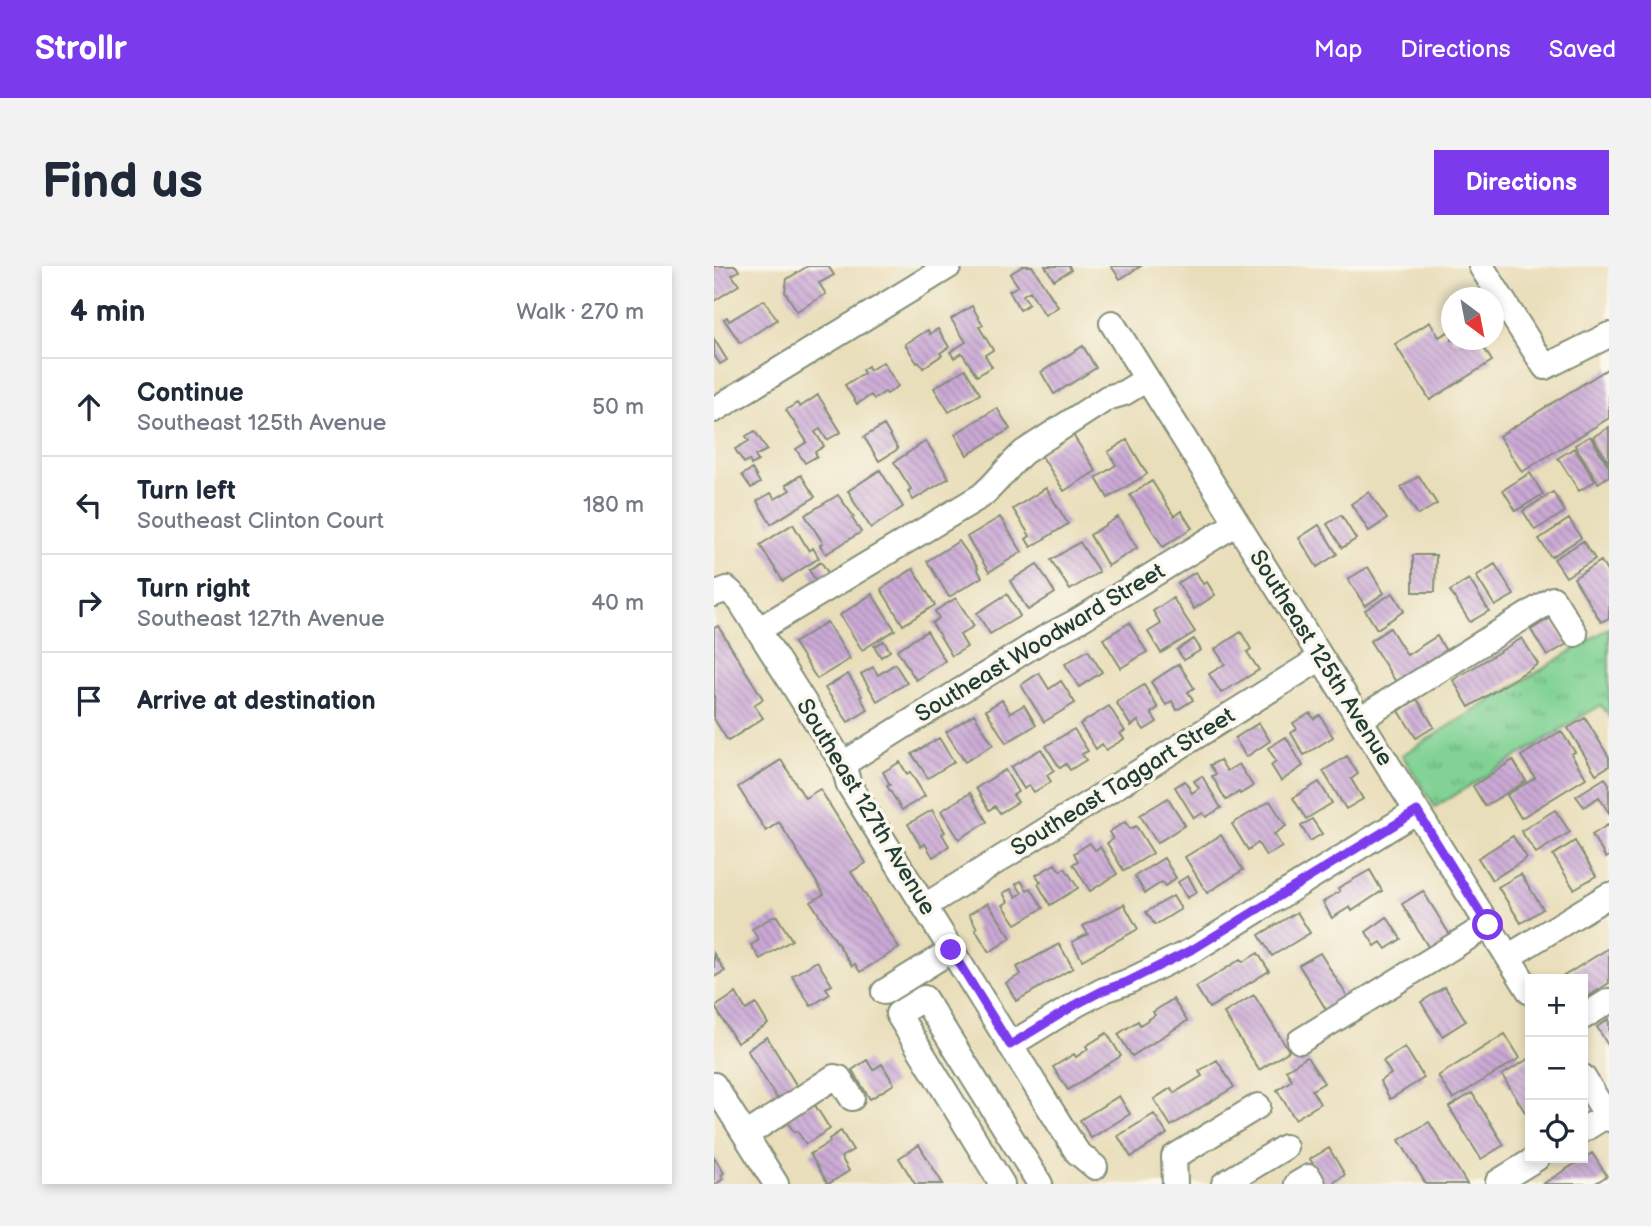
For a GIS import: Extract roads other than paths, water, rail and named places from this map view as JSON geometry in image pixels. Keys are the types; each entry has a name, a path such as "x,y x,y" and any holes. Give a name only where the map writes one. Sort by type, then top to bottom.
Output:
{"street":[{"path":"714,410 949,266"},
{"path":"1481,266 1545,367 1609,335"},
{"name":"Southeast 125th Avenue","path":"1112,323 1525,984"},
{"path":"758,630 981,496 995,485 1024,452 1107,398 1124,393 1147,379"},
{"name":"Southeast Woodward Street","path":"843,764 1237,523"},
{"name":"Southeast 127th Avenue","path":"720,591 740,601 843,764 849,785 1077,1152 1095,1167"},
{"path":"1360,719 1553,600 1575,634"},
{"name":"Southeast Taggart Street","path":"925,906 1321,658"},
{"path":"1010,1045 1077,1004 1195,948 1417,811"},
{"path":"1508,957 1609,895"},
{"path":"1300,1041 1488,925"},
{"path":"884,992 951,950"},
{"path":"1002,1184 898,1014 924,998 1040,1184"},
{"path":"1588,1014 1609,1001"},
{"path":"746,1135 834,1077 839,1078 852,1098"},
{"path":"714,1085 776,1184"},
{"path":"1588,1127 1608,1117 1595,1085"},
{"path":"1175,1184 1174,1157 1258,1106"},
{"path":"1224,1184 1285,1147"},
{"path":"1498,1182 1529,1163"},
{"path":"1297,1184 1309,1177 1313,1184"}]}
